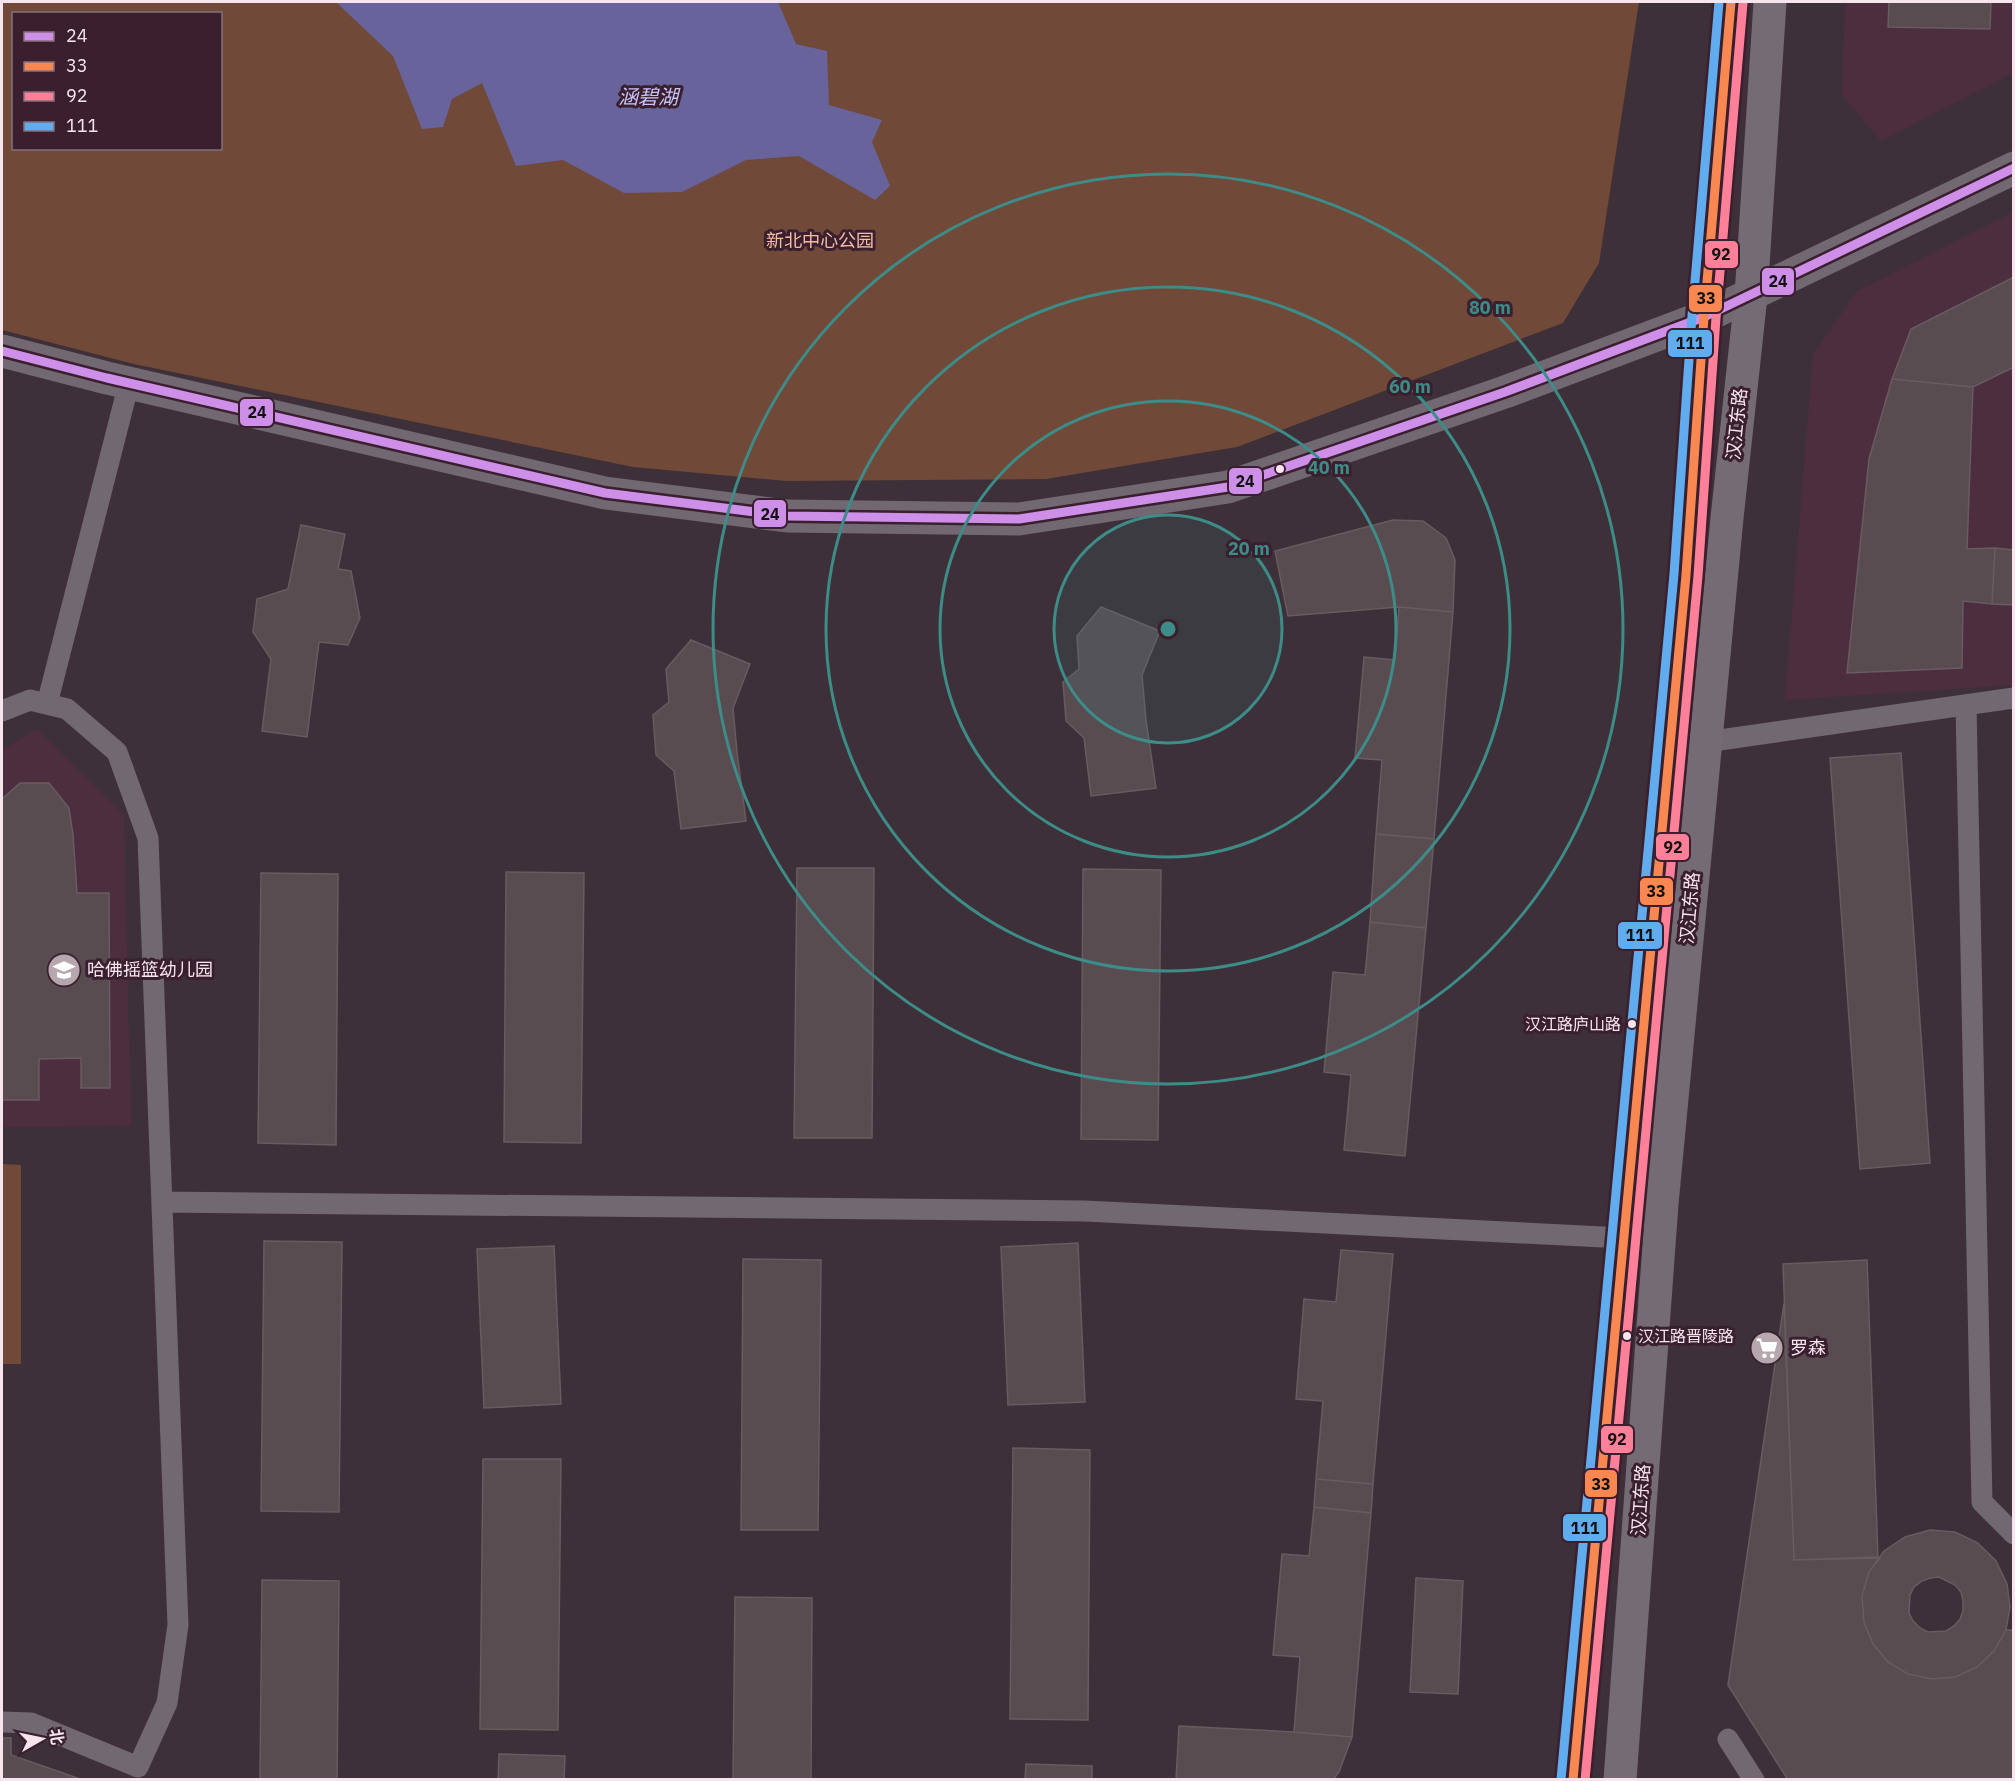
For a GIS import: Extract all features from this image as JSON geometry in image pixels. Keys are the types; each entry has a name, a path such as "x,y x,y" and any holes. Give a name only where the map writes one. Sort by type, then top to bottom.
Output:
{"main road":[{"name":"汉江东路","path":"1573,1779 1686,575 1704,317 1731,2"},
{"name":"汉江东路","path":"1620,1779 1662,1204 1751,296 1770,2"}],"street":[{"path":"2,351 129,383 605,493 787,516 1019,519 1228,487 1527,384 1704,317 2013,168"}],"lane":[{"path":"47,704 129,383"},
{"path":"1706,742 2013,698"},
{"path":"2,711 30,700 68,709 117,752 148,838 178,1625 167,1703 138,1767 31,1723 2,1722"},
{"path":"1966,705 1982,1502 2013,1534"},
{"path":"162,1202 1085,1212 1623,1238"},
{"path":"1728,1739 1754,1779"}],"shaded area":[{"path":"1845,2 2013,2 2013,73 1881,141 1842,95"},
{"path":"2013,212 2013,685 1785,700 1813,355 1856,292"},
{"name":"哈佛摇篮幼儿园","path":"37,729 124,815 131,1126 2,1127 2,750"}],"green space":[{"name":"新北中心公园","path":"2,2 1639,2 1599,263 1563,323 1237,447 1046,479 787,481 633,467 134,364 2,330"},
{"path":"2,1164 21,1165 21,1364 2,1364"}],"water":[{"name":"涵碧湖","path":"336,2 778,2 796,44 827,51 829,105 882,120 872,142 890,186 875,200 799,156 746,160 682,192 624,193 563,160 516,166 482,83 452,99 443,127 422,129 393,56"}],"building":[{"path":"1889,2 1991,2 1990,29 1888,27"},
{"path":"2014,277 2014,367 1973,387 1892,379 1911,329"},
{"path":"1892,379 1973,387 1967,549 1995,548 1992,604 1963,601 1962,668 1847,673 1869,459"},
{"path":"1393,520 1423,521 1446,538 1455,560 1453,612 1399,607 1288,616 1275,551"},
{"path":"301,525 345,534 338,569 351,571 360,618 348,645 319,642 307,737 262,731 271,659 253,632 257,599 288,589"},
{"path":"1995,548 2014,550 2014,605 1992,604"},
{"path":"1101,607 1160,631 1142,675 1156,788 1091,796 1084,738 1066,721 1063,682 1079,669 1077,636"},
{"path":"1399,607 1453,612 1434,839 1376,834 1382,760 1355,758 1364,657 1395,660"},
{"path":"691,640 750,664 733,708 746,821 681,829 674,771 656,755 653,715 669,702 666,669"},
{"path":"1901,753 1930,1163 1860,1169 1830,758"},
{"name":"哈佛摇篮幼儿园","path":"20,783 49,783 69,808 77,893 109,893 110,1088 81,1088 81,1058 39,1059 39,1100 2,1100 2,799"},
{"path":"1376,834 1434,839 1426,928 1370,922"},
{"path":"797,868 874,868 872,1138 794,1138"},
{"path":"1083,869 1161,870 1158,1140 1081,1139"},
{"path":"506,872 584,873 581,1143 504,1142"},
{"path":"261,873 338,874 336,1145 258,1143"},
{"path":"1370,922 1426,928 1405,1156 1344,1150 1351,1075 1324,1072 1333,972 1365,975"},
{"path":"264,1241 342,1242 339,1512 261,1511"},
{"path":"1078,1243 1085,1402 1008,1405 1001,1247"},
{"path":"554,1246 561,1404 484,1408 477,1249"},
{"path":"1341,1250 1393,1254 1373,1484 1316,1479 1323,1401 1296,1399 1304,1299 1336,1302"},
{"path":"743,1259 821,1260 818,1530 741,1530"},
{"path":"1867,1260 1878,1557 1794,1560 1783,1264"},
{"path":"1784,1303 1794,1560 1880,1558 1869,1572 1862,1596 1864,1622 1873,1644 1888,1662 1908,1674 1932,1679 1955,1677 1977,1667 1994,1651 2006,1630 2014,1630 2014,1780 1788,1780 1728,1685"},
{"path":"1013,1448 1090,1450 1088,1720 1010,1719"},
{"path":"483,1459 561,1459 558,1730 480,1729"},
{"path":"1316,1479 1373,1484 1371,1513 1314,1507"},
{"path":"1314,1507 1371,1513 1352,1737 1294,1732 1300,1657 1273,1655 1282,1554 1309,1556"},
{"path":"1930,1530 1955,1532 1978,1543 1996,1561 2007,1584 2010,1607 2006,1630 1994,1651 1977,1667 1955,1677 1932,1679 1908,1674 1888,1662 1873,1644 1864,1622 1862,1596 1869,1572 1884,1551 1905,1537","holes":["1939,1577 1955,1585 1961,1592 1963,1601 1960,1619 1946,1631 1928,1632 1920,1628 1909,1613 1910,1595 1914,1587 1922,1581"]},
{"path":"1416,1578 1463,1581 1458,1694 1410,1692"},
{"path":"262,1580 339,1581 337,1780 260,1780"},
{"path":"735,1597 812,1598 811,1780 733,1780"},
{"path":"1179,1726 1352,1737 1339,1772 1333,1780 1176,1780"},
{"path":"2,1738 11,1738 11,1755 83,1780 2,1780"},
{"path":"499,1754 565,1756 564,1780 498,1780"},
{"path":"1026,1764 1092,1766 1092,1780 1025,1780"}],"transit line":[{"name":"111","path":"1561,1779 1674,574 1692,316 1719,2"},
{"name":"33","path":"1573,1780 1686,575 1704,317 1731,2"},
{"name":"92","path":"1585,1780 1698,576 1716,318 1743,3"},
{"name":"24","path":"2,351 107,378 605,493 787,516 1019,519 1228,487 1505,392 1704,317 2014,168"}],"place":[{"name":"哈佛摇篮幼儿园","path":"64,970"},
{"name":"汉江路庐山路","path":"1632,1024"},
{"name":"汉江路晋陵路","path":"1627,1336"},
{"name":"罗森","path":"1767,1348"}]}
